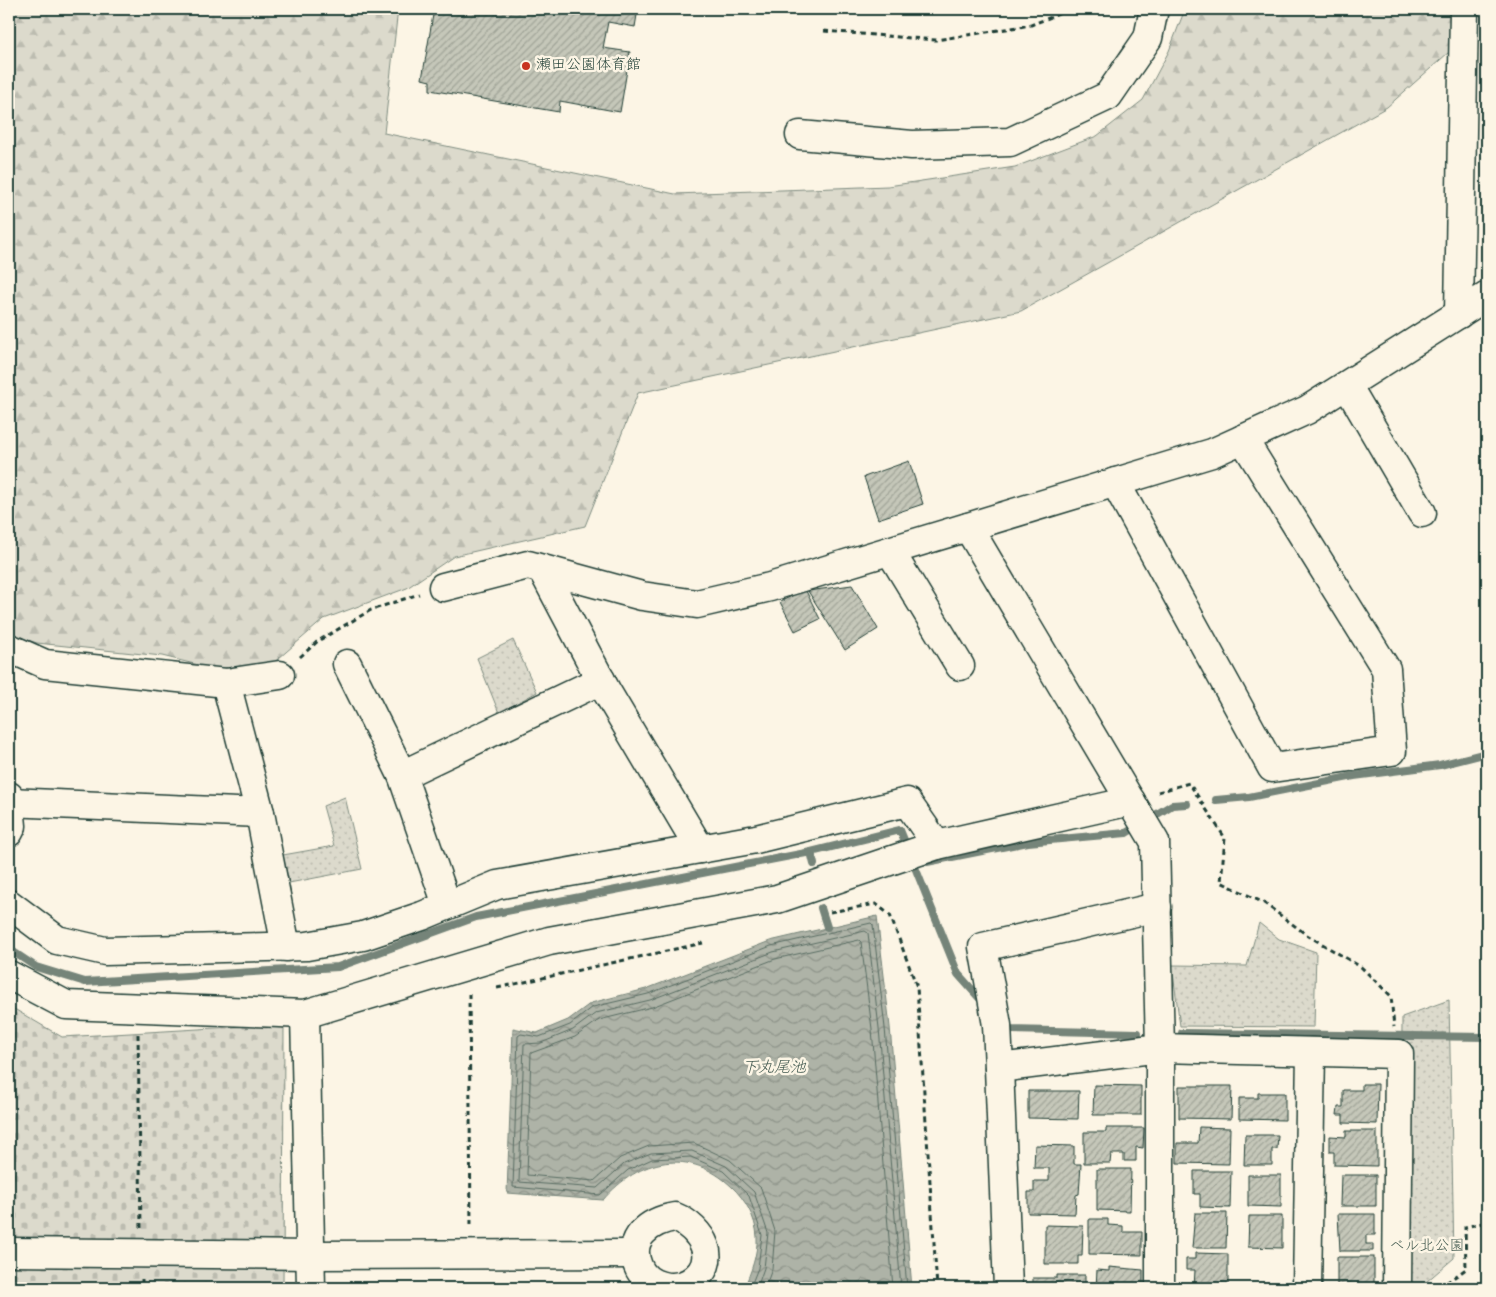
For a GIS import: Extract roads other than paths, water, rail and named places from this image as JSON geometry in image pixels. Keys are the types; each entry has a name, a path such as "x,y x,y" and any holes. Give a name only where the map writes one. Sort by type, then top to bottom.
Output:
{"street":[{"path":"800,135 912,145 1010,142 1108,96 1148,38 1154,9"},
{"path":"1459,314 1464,9"},
{"path":"443,587 528,565 642,596 697,604 770,587 1212,453 1306,410 1487,296"},
{"path":"1347,385 1422,513"},
{"path":"1115,482 1272,768 1392,752 1386,669 1243,439"},
{"path":"968,527 1153,840 1160,1048 1160,1288"},
{"path":"890,551 960,666"},
{"path":"542,569 601,680 700,849"},
{"path":"9,648 45,664 226,683 280,675"},
{"path":"347,664 402,775 447,905"},
{"path":"402,775 601,680"},
{"path":"226,683 260,813 286,947"},
{"path":"9,832 12,826 9,799 260,813"},
{"path":"9,904 57,940 105,951 307,946 362,936 447,905 497,884 756,839 908,802 919,852"},
{"path":"9,975 66,1005 305,1014 549,941 777,899 919,852 1133,804"},
{"path":"1008,1288 995,1012 983,947 1156,907"},
{"path":"305,1014 311,1288"},
{"path":"999,1068 1160,1048 1398,1054 1397,1288"},
{"path":"1307,1288 1311,1052"},
{"path":"9,1252 311,1255 472,1253 634,1254"}],"water":[{"name":"下丸尾池","path":"877,916 890,1027 912,1288 744,1288 756,1250 757,1237 752,1216 741,1197 716,1174 699,1166 682,1162 665,1163 649,1167 632,1175 603,1200 507,1193 513,1028 537,1033 568,1020 591,1003 646,989 770,941"}],"waterway":[{"path":"1216,800 1249,797 1354,776 1440,765 1487,753"},
{"path":"927,862 1028,842 1126,833 1172,805 1187,804"},
{"path":"9,949 36,967 85,982 338,967 476,917 811,852 900,830 958,974 983,1002"},
{"path":"811,852 814,864"},
{"path":"821,908 827,927"},
{"path":"1005,1026 1009,1030 1138,1033"},
{"path":"1182,1033 1487,1037"}],"place":[{"name":"瀬田公園体育館","path":"526,66"}],"park label":[{"name":"ベル北公園","path":"1427,1247"}]}
